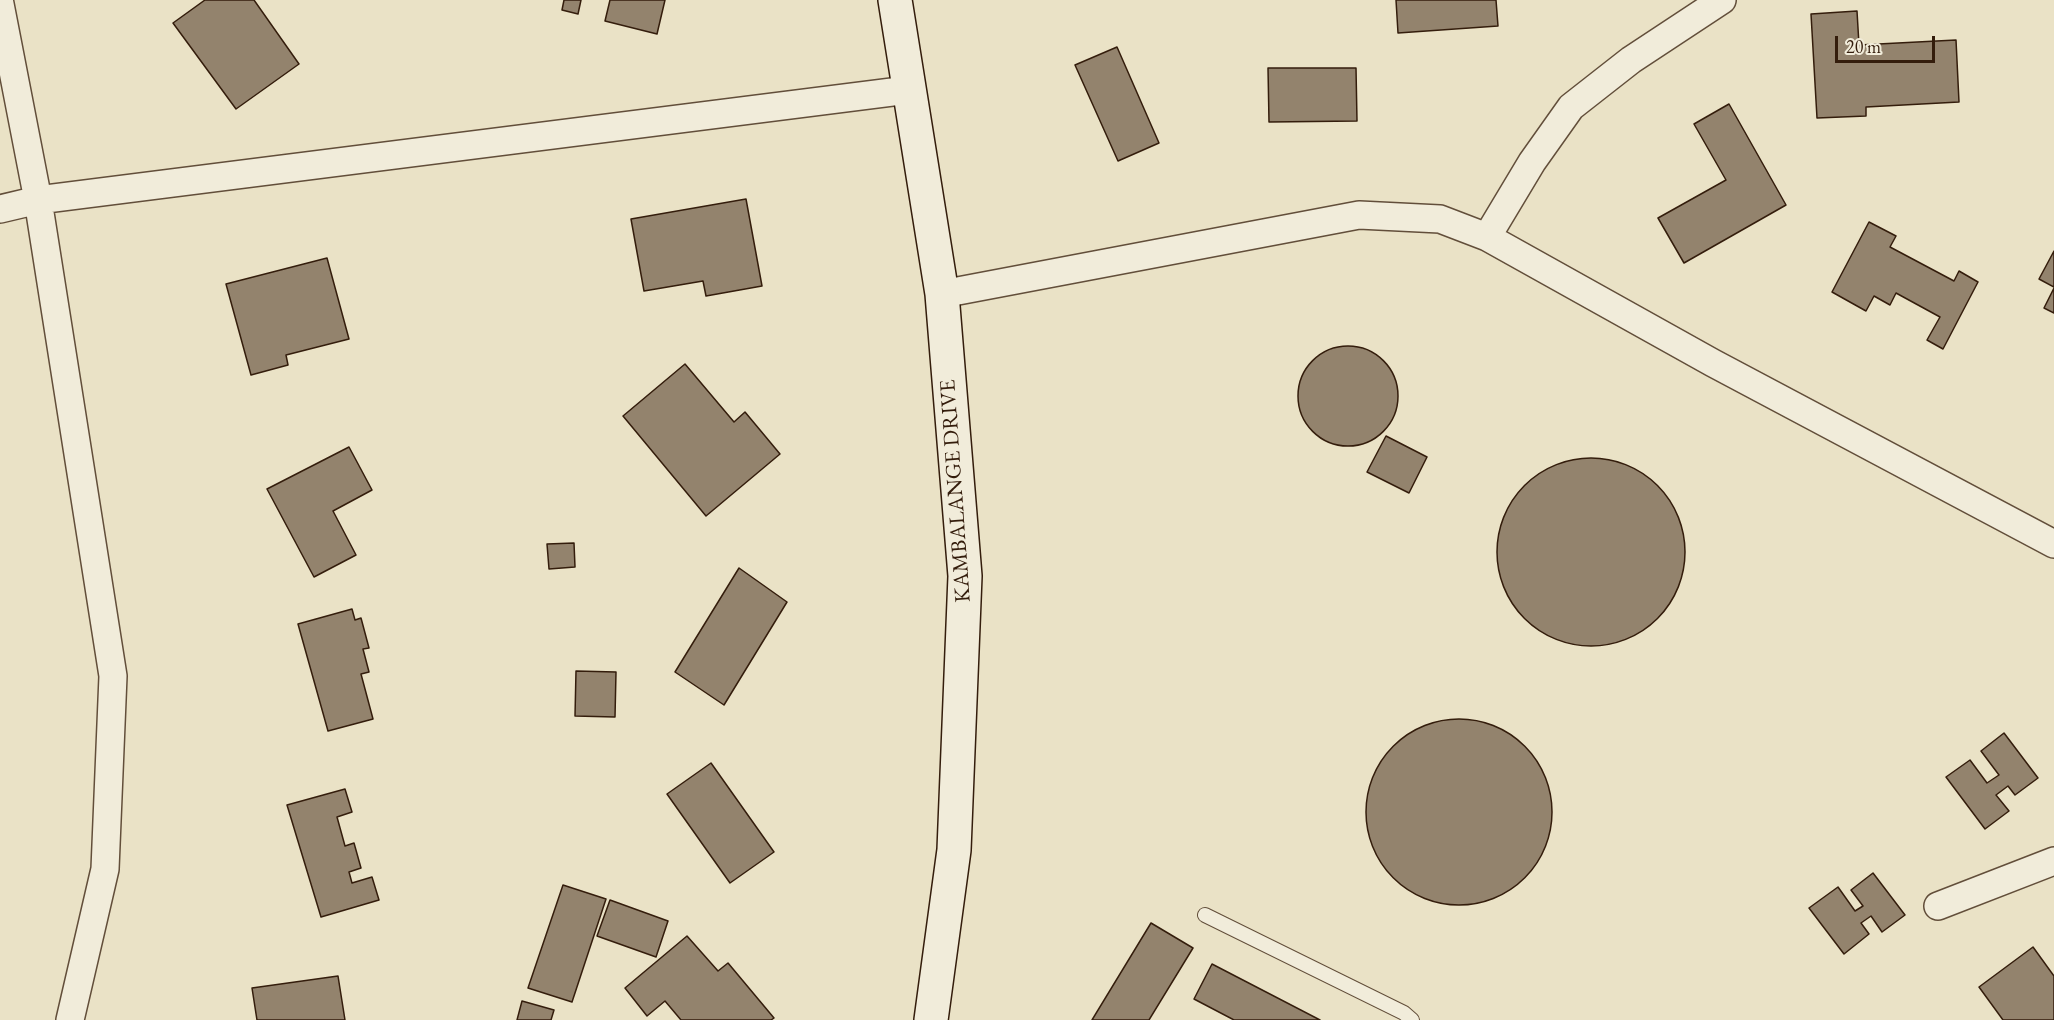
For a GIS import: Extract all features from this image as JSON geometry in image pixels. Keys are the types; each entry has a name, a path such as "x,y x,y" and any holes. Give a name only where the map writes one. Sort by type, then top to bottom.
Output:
{"street":[{"name":"KAMBALANGE DRIVE","path":"895,0 942,294 964,576 954,850 931,1020"},
{"path":"1487,237 1532,162 1571,107 1631,60 1722,0"},
{"path":"0,4 38,200 113,676 105,869 70,1020"},
{"path":"0,209 38,200 908,90"},
{"path":"942,294 1359,215 1440,219 1487,237 1713,363 2054,544"},
{"path":"1938,906 2054,861"}],"lane":[{"path":"1205,915 1404,1013 1412,1020"}],"building":[{"path":"205,0 254,0 299,64 236,109 173,23"},
{"path":"564,0 581,0 578,14 562,10"},
{"path":"610,0 665,0 657,34 605,21"},
{"path":"1396,0 1496,0 1498,26 1398,33"},
{"path":"1857,11 1859,45 1956,40 1959,102 1866,107 1866,116 1817,118 1811,14"},
{"path":"1117,47 1159,143 1118,161 1075,65"},
{"path":"1268,68 1356,68 1357,121 1269,122"},
{"path":"1729,104 1786,205 1684,263 1658,218 1726,180 1694,124"},
{"path":"746,199 762,286 706,296 703,281 644,291 631,219"},
{"path":"1869,222 1896,236 1890,247 1954,281 1959,271 1978,282 1943,349 1927,340 1940,317 1896,293 1890,305 1874,296 1866,311 1832,292"},
{"path":"2054,251 2054,287 2039,279"},
{"path":"327,258 349,339 286,355 288,365 251,375 226,284"},
{"path":"2054,288 2054,313 2044,308"},
{"path":"1348,346 1367,350 1383,361 1394,377 1398,396 1394,415 1383,431 1367,442 1348,446 1329,442 1313,431 1302,415 1298,396 1302,377 1313,361 1329,350"},
{"path":"685,364 734,422 745,412 780,454 706,516 623,416"},
{"path":"1386,436 1427,457 1409,493 1367,472"},
{"path":"349,447 372,490 333,511 356,555 314,577 267,489"},
{"path":"1591,458 1618,462 1635,469 1657,486 1674,508 1681,525 1685,552 1681,579 1674,596 1657,618 1635,635 1618,642 1591,646 1564,642 1547,635 1525,618 1508,596 1501,579 1497,552 1501,525 1508,508 1525,486 1547,469 1564,462"},
{"path":"574,543 575,567 549,569 547,544"},
{"path":"739,568 787,602 724,705 675,672"},
{"path":"352,609 355,620 361,618 369,648 363,649 369,672 361,674 373,719 328,731 298,624"},
{"path":"576,671 616,672 615,717 575,716"},
{"path":"1459,719 1495,726 1525,746 1545,776 1552,812 1545,848 1525,878 1495,898 1459,905 1423,898 1393,878 1373,848 1366,812 1373,776 1393,746 1423,726"},
{"path":"2004,733 2038,778 2015,795 2008,786 1996,795 2009,811 1985,829 1946,777 1970,760 1987,783 1999,775 1981,751"},
{"path":"711,763 774,852 730,883 667,794"},
{"path":"345,789 352,812 337,817 345,846 354,843 361,868 349,872 352,883 372,877 379,900 321,917 287,805"},
{"path":"1873,873 1905,915 1882,932 1871,916 1861,923 1869,934 1844,954 1809,908 1838,887 1855,911 1863,906 1851,890"},
{"path":"563,885 606,899 572,1002 528,988"},
{"path":"610,900 668,921 656,957 597,936"},
{"path":"1151,923 1193,948 1149,1020 1092,1020"},
{"path":"687,936 718,971 728,963 774,1018 771,1020 681,1020 665,1001 647,1016 625,988"},
{"path":"2033,947 2054,976 2054,1020 2003,1020 1979,987"},
{"path":"1212,964 1320,1020 1234,1020 1194,999"},
{"path":"338,976 345,1020 257,1020 252,988"},
{"path":"522,1001 554,1010 551,1020 517,1020"}]}
